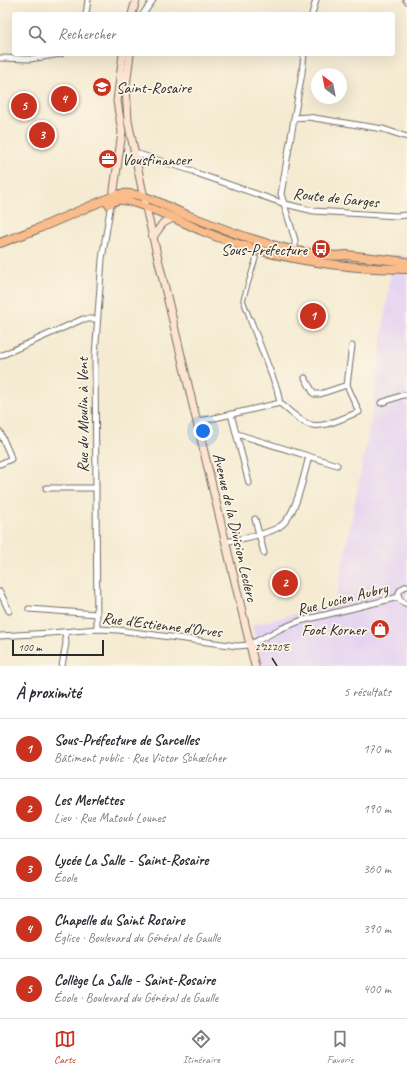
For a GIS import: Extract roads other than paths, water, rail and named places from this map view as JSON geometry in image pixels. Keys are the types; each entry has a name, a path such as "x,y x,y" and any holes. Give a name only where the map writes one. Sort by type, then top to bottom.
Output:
{"main road":[{"path":"133,12 136,0"},
{"path":"112,200 122,132 117,100 123,56"},
{"name":"Avenue de la Division Leclerc","path":"130,56 126,86 128,121 146,208 255,666"},
{"path":"0,247 54,228 112,200 120,194 144,197 187,215 295,252 336,257 346,255 407,262"},
{"path":"0,243 112,200 120,200 173,218 230,241 288,257 353,266 407,269"},
{"path":"153,237 163,223 173,218"}],"street":[{"path":"86,12 88,0"},
{"path":"145,12 153,0"},
{"path":"313,12 316,0"},
{"path":"0,58 30,59 49,56"},
{"path":"295,252 295,240 281,194 304,56"},
{"path":"294,118 308,118 383,129 407,137"},
{"name":"Route de Garges","path":"135,153 285,204 314,211 391,216 407,215"},
{"name":"Rue du Moulin à Vent","path":"97,629 95,356 102,259 112,200"},
{"path":"256,258 243,300 277,389 280,403 306,423 313,425 326,424 359,412 347,386 352,346"},
{"path":"0,356 83,319 97,319"},
{"path":"305,378 314,394 320,394 347,386"},
{"path":"381,404 403,395 407,395"},
{"path":"197,422 280,403"},
{"path":"231,414 249,483"},
{"path":"0,432 11,460 0,464"},
{"path":"237,434 337,465"},
{"path":"225,542 259,534 278,527 288,519 294,506 308,457"},
{"path":"46,488 96,488"},
{"path":"255,519 264,553"},
{"name":"Rue Lucien Aubry","path":"407,586 401,588 399,591 399,597 403,603 407,604"},
{"path":"0,592 9,611"},
{"name":"Rue Lucien Aubry","path":"249,645 300,620 399,597"},
{"path":"29,609 97,614"},
{"name":"Rue d'Estienne d'Orves","path":"0,636 97,629 125,631 237,646 249,645"},
{"path":"62,666 66,643 65,632"}],"place":[{"name":"Saint-Rosaire","path":"102,87"},
{"name":"Chapelle du Saint Rosaire","path":"64,99"},
{"name":"Collège La Salle - Saint-Rosaire","path":"24,106"},
{"name":"Lycée La Salle - Saint-Rosaire","path":"42,135"},
{"name":"Vousfinancer","path":"108,159"},
{"name":"Sous-Préfecture","path":"321,249"},
{"name":"Sous-Préfecture de Sarcelles","path":"313,316"},
{"name":"Les Merlettes","path":"285,583"},
{"name":"Foot Korner","path":"380,629"}]}
